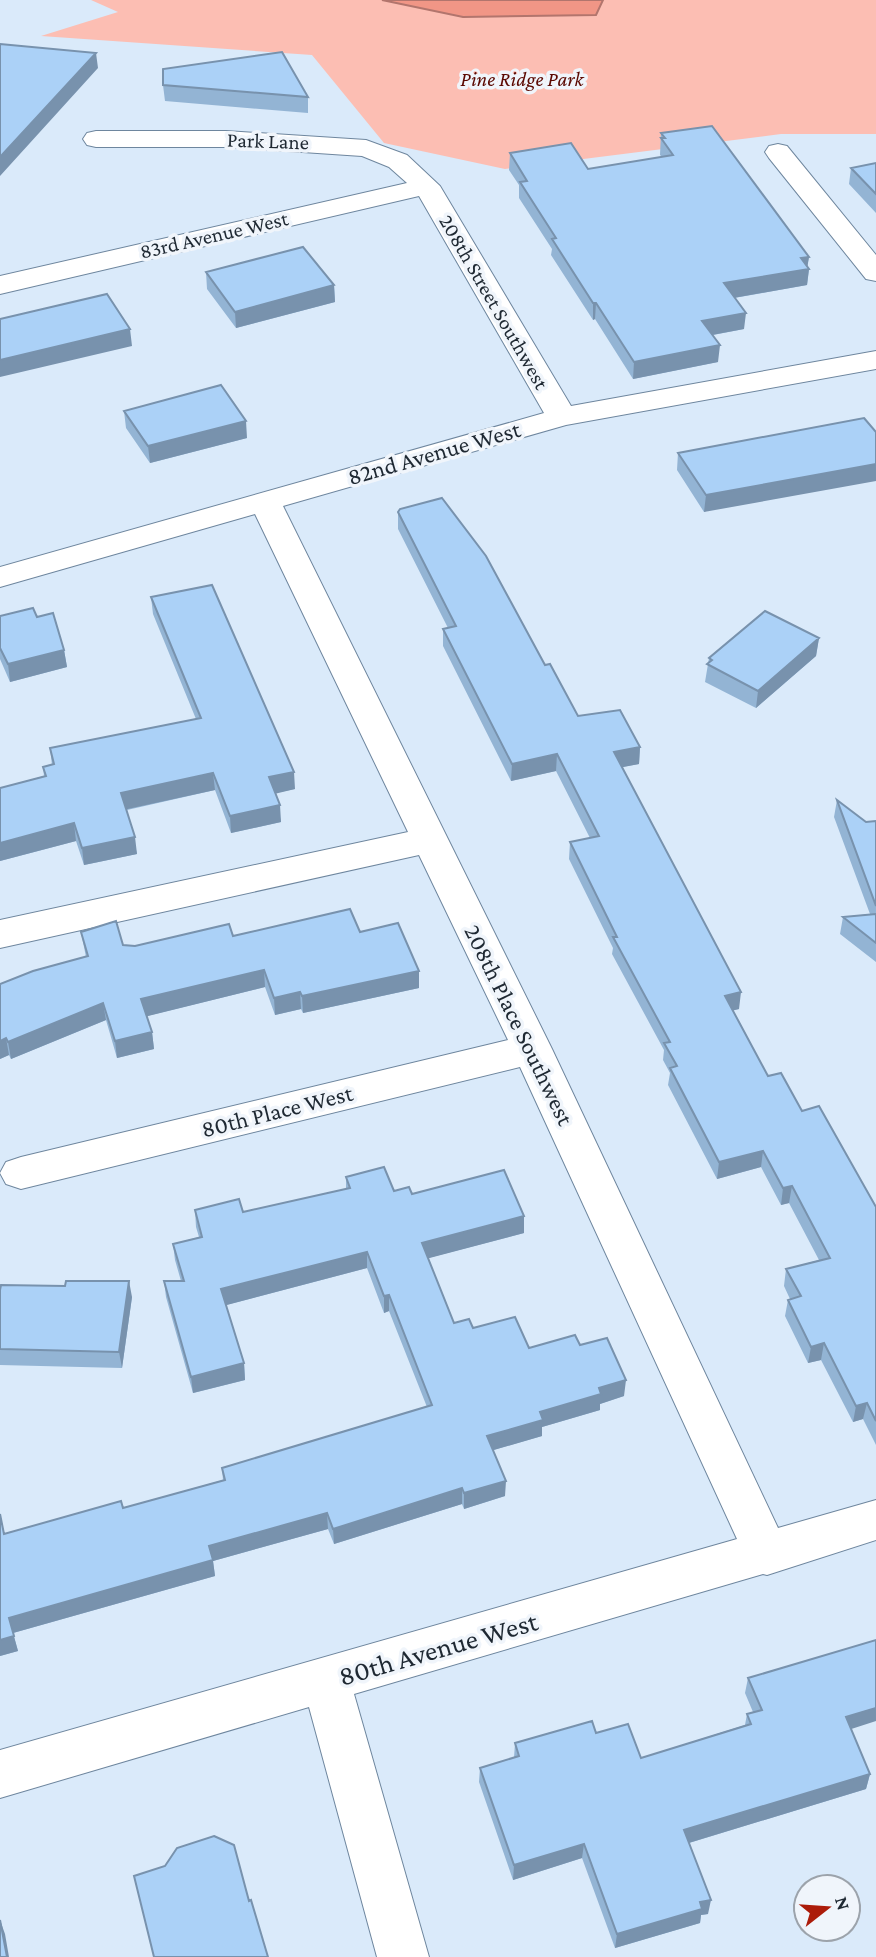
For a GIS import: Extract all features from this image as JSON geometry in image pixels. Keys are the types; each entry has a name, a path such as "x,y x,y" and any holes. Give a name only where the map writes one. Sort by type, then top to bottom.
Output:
{"street":[{"name":"Park Lane","path":"96,139 226,139 366,148 398,161 427,186"},
{"path":"778,152 876,273"},
{"name":"83rd Avenue West","path":"0,285 427,186"},
{"name":"208th Street Southwest","path":"427,186 562,418"},
{"name":"82nd Avenue West","path":"0,577 264,500 562,418 876,360"},
{"name":"208th Place Southwest","path":"264,500 532,1049 767,1553"},
{"path":"0,934 430,841"},
{"name":"80th Place West","path":"21,1172 532,1049"},
{"name":"80th Avenue West","path":"0,1774 876,1520"},
{"path":"326,1680 403,1957"}],"green space":[{"name":"Pine Ridge Park","path":"91,0 876,0 876,134 781,134 505,169 384,143 312,55 41,36 118,12"}],"shaded area":[{"path":"382,0 603,0 596,15 463,17"}],"building":[{"path":"0,44 96,53 0,157"},
{"path":"282,52 308,97 163,85 163,69"},
{"path":"712,126 809,257 801,258 809,269 724,283 746,313 702,321 720,345 634,362 552,239 556,238 520,182 527,181 510,153 571,143 588,169 673,155 661,138 665,138 661,133"},
{"path":"876,163 876,194 851,168"},
{"path":"303,247 334,285 235,312 206,272"},
{"path":"107,294 130,329 0,360 0,319"},
{"path":"221,385 246,421 148,446 124,411"},
{"path":"864,418 876,432 876,464 706,495 678,453"},
{"path":"442,498 486,556 545,665 550,664 578,716 620,710 640,747 614,752 741,992 725,996 768,1076 781,1073 802,1111 819,1106 876,1207 876,1421 867,1403 856,1406 824,1343 811,1347 788,1300 801,1296 786,1269 830,1258 792,1186 783,1188 763,1151 719,1162 670,1068 677,1066 664,1043 670,1042 613,937 617,937 570,842 599,836 557,754 512,764 443,629 456,626 398,512 400,509"},
{"path":"212,585 294,772 269,777 280,805 230,816 213,773 121,793 135,837 82,848 74,823 0,843 0,788 46,776 43,767 54,764 50,748 201,718 151,597"},
{"path":"33,608 37,617 53,613 64,650 8,664 0,648 0,616"},
{"path":"765,611 819,638 758,691 707,664 712,660 709,658"},
{"path":"837,800 866,822 876,821 876,906"},
{"path":"350,909 360,932 398,923 419,971 302,996 300,992 274,998 264,970 141,999 152,1032 115,1041 103,1003 8,1042 6,1038 0,1041 0,984 33,971 88,956 81,932 116,921 123,945 135,946 229,924 233,936"},
{"path":"876,914 876,943 843,917"},
{"path":"384,1167 394,1191 409,1187 412,1194 504,1170 524,1216 422,1243 454,1323 469,1319 473,1328 515,1317 529,1348 575,1335 580,1345 607,1338 626,1380 599,1388 601,1394 540,1412 543,1420 487,1436 506,1481 464,1493 462,1488 333,1529 327,1513 209,1546 213,1560 9,1618 14,1636 0,1640 0,1514 4,1534 121,1501 123,1508 225,1480 222,1468 432,1405 389,1295 384,1296 367,1252 221,1289 244,1363 191,1377 164,1281 184,1281 173,1244 202,1237 195,1210 239,1199 243,1212 350,1188 346,1177"},
{"path":"66,1281 129,1281 119,1352 0,1349 1,1285 65,1286"},
{"path":"876,1640 876,1708 846,1717 870,1774 684,1830 711,1900 700,1902 702,1909 617,1934 584,1844 514,1865 480,1768 519,1756 515,1743 592,1721 596,1733 628,1724 641,1758 751,1724 747,1714 762,1710 748,1678"},
{"path":"214,1836 234,1845 268,1957 154,1957 134,1876 165,1866 177,1848"},
{"path":"0,1920 7,1957 0,1957"}]}
